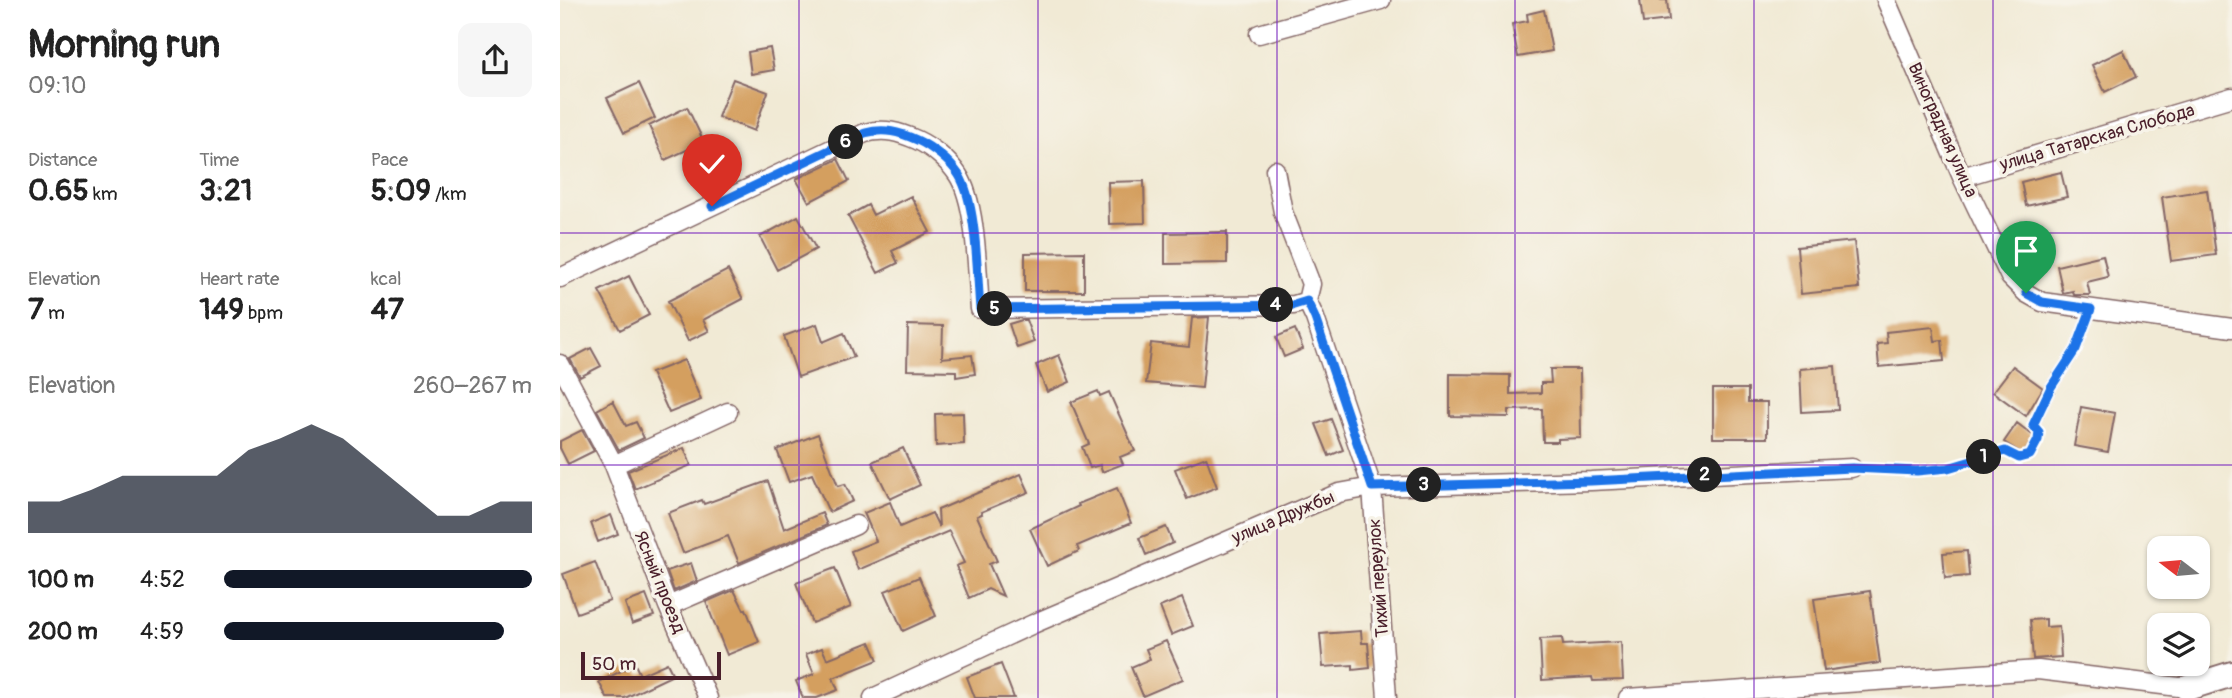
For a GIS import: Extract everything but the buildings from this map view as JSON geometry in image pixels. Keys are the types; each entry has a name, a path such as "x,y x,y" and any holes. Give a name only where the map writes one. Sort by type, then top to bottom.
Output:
{"street":[{"path":"1259,34 1381,0"},
{"name":"Виноградная улица","path":"1886,0 1962,177 2010,277 2026,293 2042,302 2232,328"},
{"name":"улица Татарская Слобода","path":"1962,177 2232,97"},
{"path":"560,278 865,133 880,130 895,131 922,143 952,167 960,177 974,236 980,309 1294,305 1307,301 1311,284 1283,212 1275,170"},
{"name":"Тихий переулок","path":"1307,301 1372,487 1387,698"},
{"name":"Ясный проезд","path":"560,364 614,465 667,606 708,698"},
{"path":"614,465 728,412"},
{"name":"улица Дружбы","path":"873,698 1033,624 1339,493 1372,487 1591,481 1852,468"},
{"path":"667,606 856,525"},
{"path":"1628,698 2038,670 2187,688 2232,674"}],"lane":[{"path":"2033,425 2051,387 2076,349 2091,309"}],"path":[{"path":"1852,468 1917,471 1948,468 2005,451 2019,458 2030,455 2038,440 2039,432 2033,425"}],"route":[{"path":"712,206 865,133 895,131 935,152 960,177 974,236 980,309 1294,305 1307,301 1372,487 1591,481 1852,468 1917,471 1948,468 2005,451 2019,458 2030,455 2039,432 2033,425 2051,387 2076,349 2091,309 2042,302 2026,293"}]}
